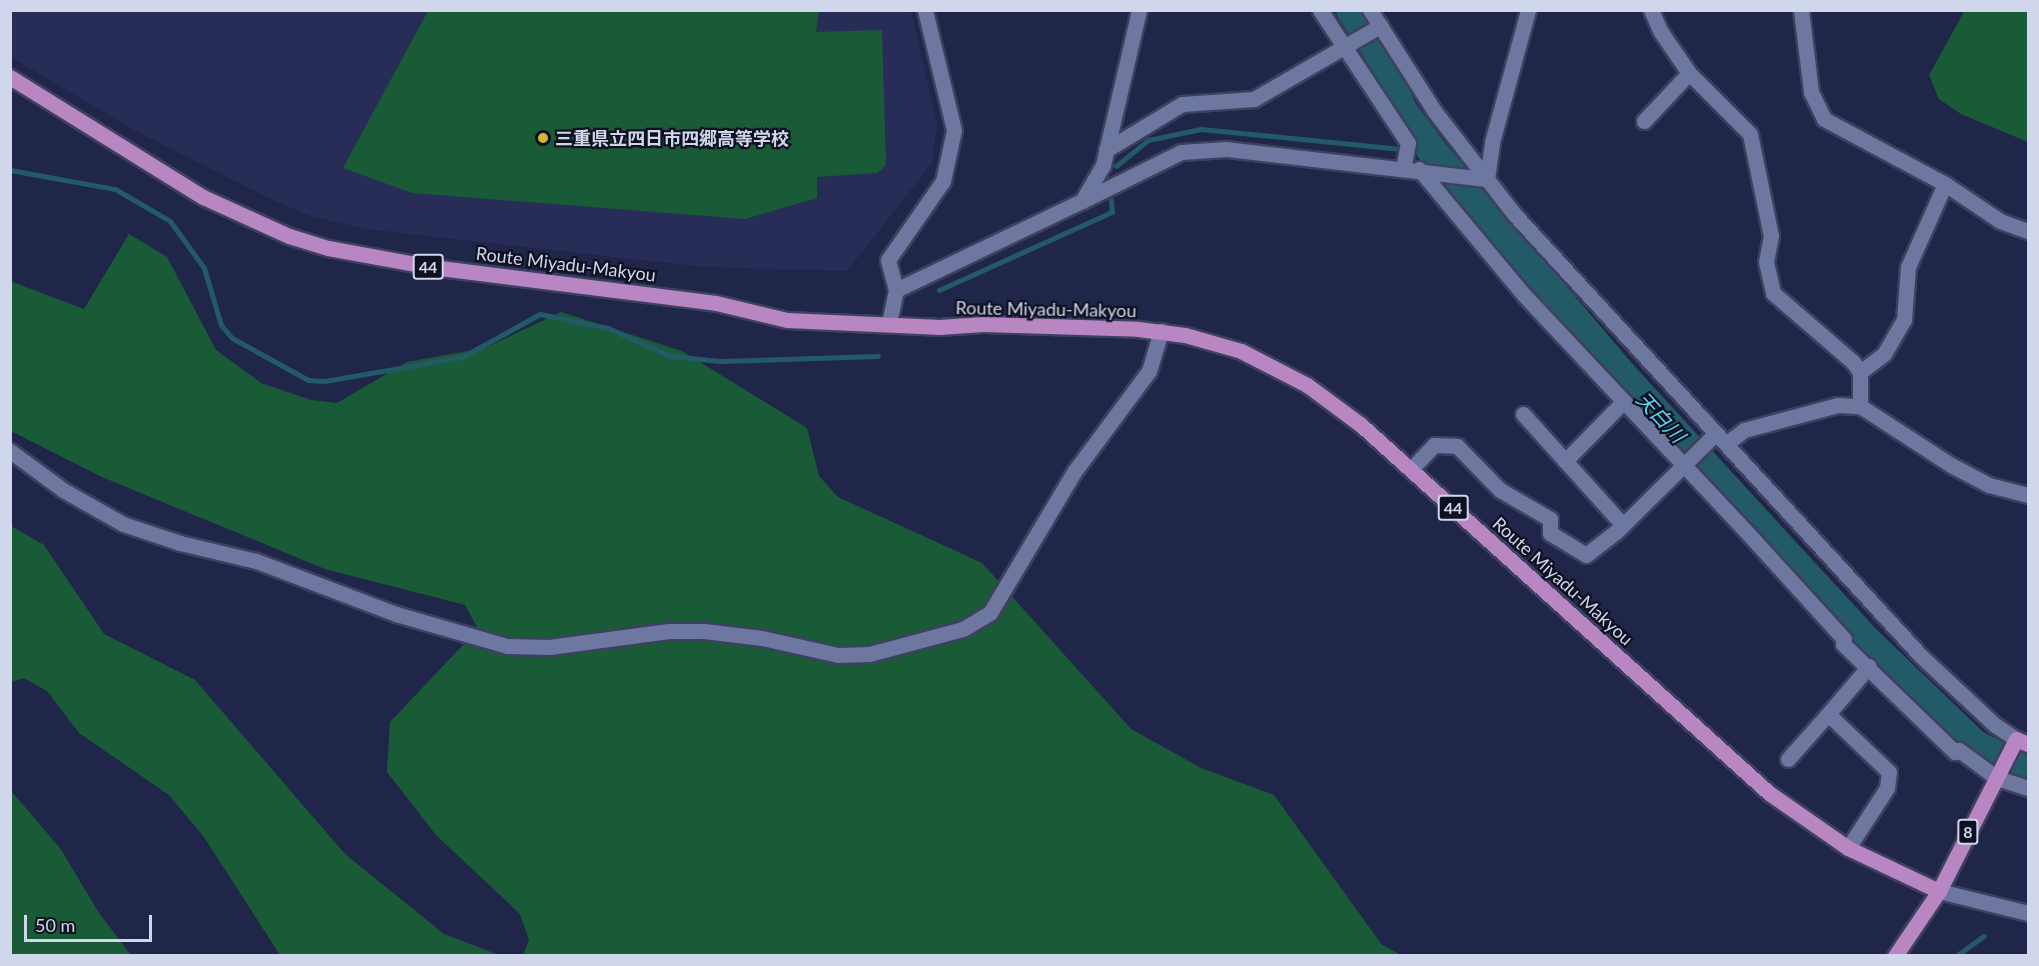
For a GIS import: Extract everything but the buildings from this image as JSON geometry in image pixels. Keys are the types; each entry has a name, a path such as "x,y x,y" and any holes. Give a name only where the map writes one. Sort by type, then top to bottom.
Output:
{"main road":[{"name":"Route Miyadu-Makyou","path":"10,77 203,197 280,232 328,248 432,267 716,303 787,320 1161,331 1216,342 1263,361 1332,402 1411,469 1769,793 1848,848 1939,891"},
{"name":"8","path":"1895,956 1939,891 1998,776 2025,739"}],"street":[{"path":"889,323 896,290 888,260 943,181 954,130 925,10"},
{"path":"1082,201 1103,165 1139,10"},
{"path":"1320,10 1408,142 1404,164"},
{"path":"1370,10 1378,28 1435,112 1514,214 1717,438 1922,657 1995,725 2025,739"},
{"path":"1651,10 1661,32 1689,73 1750,134 1771,236 1766,262 1773,293 1793,313 1832,340 1860,372 1860,405"},
{"path":"1802,10 1811,92 1818,112 1946,184 2000,221 2028,231"},
{"path":"1487,179 1492,142 1530,11"},
{"path":"1106,150 1182,104 1254,99 1378,28"},
{"path":"1644,121 1689,73"},
{"path":"896,290 1180,152 1226,149 1404,164 1419,169 1487,179"},
{"path":"1419,169 1524,296 1684,464 1844,639 1843,644 1869,666 1955,752 1959,750 1998,776 2028,789"},
{"path":"1860,372 1884,354 1904,320 1908,267 1946,184"},
{"path":"10,451 63,490 123,524 180,543 256,561 396,614 507,646 549,647 669,631 704,631 762,638 838,655 869,654 963,629 990,614 1074,472 1149,371 1161,331"},
{"path":"1565,461 1624,401"},
{"path":"1411,469 1434,445 1456,446 1500,490 1550,519 1550,533 1586,555 1684,464 1717,438 1838,405 1860,405 1951,465 1989,485 2028,495"},
{"path":"1523,414 1622,524"},
{"path":"1788,759 1869,666"},
{"path":"1828,714 1889,772 1887,788 1848,848"},
{"path":"1939,891 2028,913"}],"shaded area":[{"name":"三重県立四日市四郷高等学校","path":"11,11 911,11 937,123 932,163 847,271 704,267 366,229 307,215 267,197 136,131 11,57"}],"green space":[{"path":"1965,10 2028,11 2028,142 1961,114 1939,99 1929,75"},
{"path":"428,11 819,11 816,32 882,30 886,165 877,173 817,177 817,198 745,219 412,193 343,168"},
{"path":"129,234 167,257 216,350 261,383 311,400 337,403 407,362 485,348 561,312 682,351 807,428 819,476 838,497 982,563 1131,729 1201,768 1274,795 1382,945 1401,955 523,955 529,940 520,914 436,835 387,772 390,722 478,629 465,605 325,569 102,477 11,431 10,281 84,309"},
{"path":"11,526 44,545 104,634 195,680 345,854 444,934 499,955 280,955 204,837 169,795 79,733 47,691 24,678 11,682"},
{"path":"11,791 60,848 99,913 131,955 11,955"}],"waterway":[{"name":"天白川","path":"1351,10 1377,49 1402,110 1433,152 1623,376 1868,642 1974,744 2028,772"},
{"path":"1116,166 1148,140 1201,129 1433,152"},
{"path":"10,170 115,189 170,221 204,268 221,325 232,338 308,380 325,381 462,357 540,314 608,328 670,356 720,361 878,356"},
{"path":"939,290 1112,212 1111,200"},
{"path":"1956,956 1984,936"}],"place":[{"name":"三重県立四日市四郷高等学校","path":"543,138"}]}
